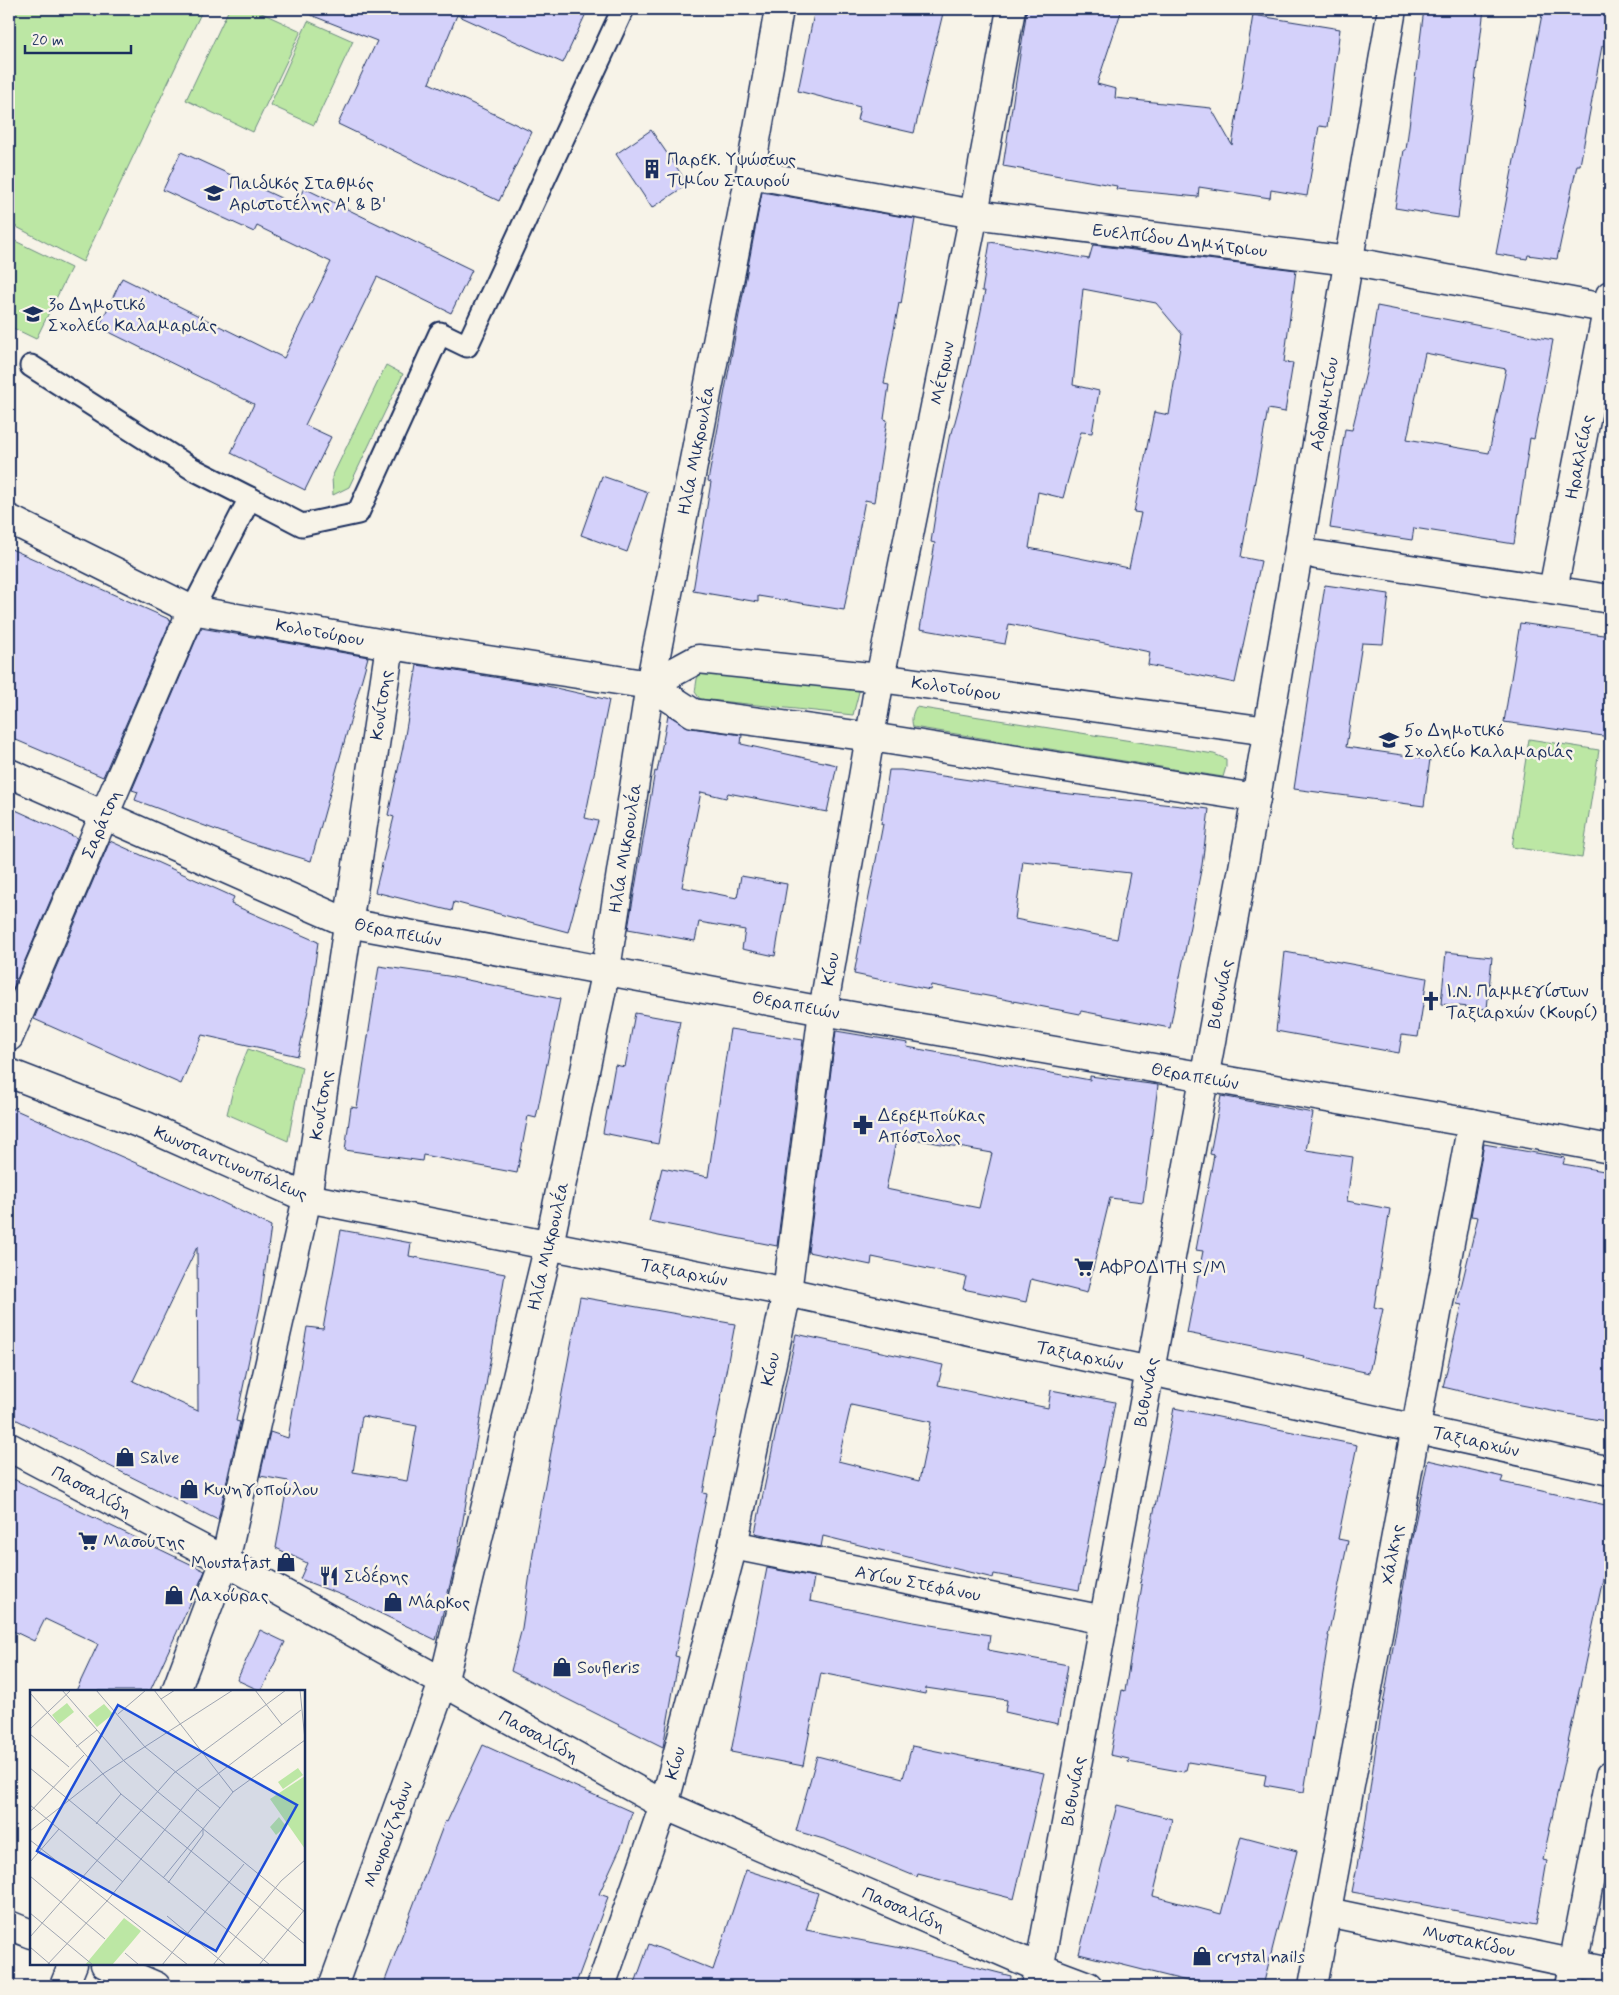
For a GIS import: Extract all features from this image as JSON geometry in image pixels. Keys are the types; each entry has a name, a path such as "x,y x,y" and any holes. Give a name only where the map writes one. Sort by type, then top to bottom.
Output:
{"street":[{"name":"Ηλία Μικρουλέα","path":"443,1683 549,1245 606,969 650,685 750,174 779,9"},
{"name":"Μέτρων","path":"871,737 880,678 974,214 1010,9"},
{"name":"Αδραμυτίου","path":"1256,798 1392,9"},
{"name":"Ευελπίδου Δημήτριου","path":"750,174 974,214 1348,261 1609,304"},
{"name":"Ηρακλείας","path":"1553,590 1609,304"},
{"name":"Κολοτούρου","path":"9,519 192,610 390,645 650,685 693,713 871,737 1256,798"},
{"path":"1317,554 1610,599"},
{"name":"Σαράτση","path":"9,1037 192,610"},
{"name":"Κονίτσης","path":"176,1690 225,1561 307,1198 390,645"},
{"name":"Κολοτούρου","path":"650,685 698,659 880,678 1268,731"},
{"name":"Κίου","path":"601,1986 664,1805 732,1545 787,1292 823,1011 871,737"},
{"name":"Θεραπειών","path":"9,773 348,923 606,969 823,1011 1204,1078 1472,1122 1610,1148"},
{"name":"Βιθυνίας","path":"1038,1977 1256,798"},
{"name":"Κωνσταντινουπόλεως","path":"9,1073 146,1126 307,1198 549,1245"},
{"name":"Χάλκης","path":"1313,1986 1472,1122"},
{"name":"Ταξιαρχών","path":"549,1245 787,1292 1610,1471"},
{"name":"Πασσαλίδη","path":"9,1447 225,1561 664,1805 1038,1977 1088,1986"},
{"name":"Αγίου Στεφάνου","path":"732,1545 1104,1620"},
{"name":"Μουρούζηδων","path":"333,1986 443,1683"},
{"path":"1571,1974 1610,1775"},
{"name":"Μυστακίδου","path":"1327,1912 1571,1974 1610,1971"},
{"path":"9,1925 30,1934"},
{"path":"64,1986 73,1965"},
{"path":"107,1965 156,1986"}],"lane":[{"path":"31,366 191,468 302,525 358,513 440,333 466,346 623,9"},
{"path":"192,610 250,498"}],"green space":[{"path":"9,9 203,9 83,262 9,223"},
{"path":"229,9 253,9 301,31 253,132 186,100"},
{"path":"308,21 353,41 314,125 270,105"},
{"path":"9,238 71,268 36,339 9,326"},
{"path":"386,365 403,374 349,487 333,495 332,477"},
{"path":"701,670 860,688 853,715 700,699 695,692"},
{"path":"916,707 1214,754 1226,759 1226,767 1223,777 913,727 912,717"},
{"path":"1529,739 1599,750 1582,858 1512,847"},
{"path":"248,1049 302,1067 288,1141 227,1114 236,1078"}],"building":[{"path":"299,9 588,9 563,63 457,15 429,83 532,132 499,201 338,124 377,41"},
{"path":"815,9 944,9 914,133 857,120 860,107 798,91"},
{"path":"1027,9 1122,9 1097,84 1116,89 1115,98 1211,108 1232,145 1253,15 1340,29 1327,127 1319,126 1307,196 1271,190 1270,198 1199,187 1198,197 1116,189 1117,186 1003,166"},
{"path":"1424,9 1484,9 1458,218 1395,208 1404,150 1406,150"},
{"path":"1543,9 1608,9 1604,46 1602,46 1580,165 1577,165 1557,259 1528,255 1527,259 1496,254"},
{"name":"Παρεκ. Υψώσεως Τιμίου Σταυρού","path":"651,130 688,184 652,208 616,154"},
{"path":"181,152 296,205 304,188 472,270 451,313 377,277 305,425 331,437 305,490 231,453 254,404 99,327 122,278 284,358 331,262 257,226 254,232 163,190"},
{"path":"762,192 915,219 901,304 899,303 884,384 889,385 884,419 887,420 874,502 865,500 844,610 758,596 758,602 693,591 711,482 708,481"},
{"path":"990,242 1089,259 1093,245 1296,270 1284,362 1293,363 1285,412 1268,409 1241,557 1261,561 1235,683 1148,665 1150,652 1009,624 1005,644 920,629 935,543 931,542 939,490 950,433 952,433 969,369 985,291 982,291","holes":["1083,289 1156,303 1182,334 1169,415 1154,412 1134,512 1141,513 1129,568 1029,548 1038,492 1063,498 1081,432 1092,433 1099,391 1073,385"]},
{"path":"1377,306 1553,340 1534,439 1530,438 1514,544 1414,528 1412,540 1330,528 1345,429 1352,430 1368,364","holes":["1425,353 1506,369 1489,453 1407,439"]},
{"path":"602,476 648,492 627,552 581,535"},
{"path":"9,548 171,620 103,777 9,737"},
{"path":"1325,585 1389,594 1383,644 1362,643 1346,747 1430,759 1424,806 1294,789"},
{"path":"1520,623 1610,636 1610,737 1504,722"},
{"path":"201,628 368,657 311,861 251,843 135,800 138,792 132,790"},
{"path":"417,665 538,684 609,700 585,818 598,821 568,932 454,902 452,911 375,892 394,817 388,815 403,747"},
{"path":"668,715 691,728 742,735 741,744 837,765 827,812 728,793 726,798 701,792 682,887 737,898 741,876 787,884 775,956 742,949 745,930 699,922 695,941 628,929 655,771 657,772"},
{"path":"889,770 901,770 1052,792 1209,809 1202,865 1170,1028 1081,1011 1080,1014 931,985 930,990 854,974 883,824 881,824","holes":["1023,861 1130,873 1117,939 1015,919"]},
{"path":"9,807 77,838 9,998"},
{"path":"110,841 234,897 231,904 318,942 309,1006 298,1056 202,1035 181,1084 34,1019"},
{"path":"1285,952 1427,978 1418,1037 1402,1035 1399,1053 1276,1031"},
{"path":"1446,952 1492,957 1487,1009 1441,1004"},
{"path":"379,966 448,976 560,999 536,1118 528,1116 517,1173 423,1155 422,1161 345,1150 351,1107 357,1108"},
{"path":"635,1013 680,1021 658,1144 603,1133 615,1065 625,1067"},
{"path":"730,1029 803,1040 777,1246 649,1221 662,1168 708,1177"},
{"path":"836,1031 908,1043 907,1047 1090,1080 1090,1076 1158,1085 1143,1202 1110,1198 1087,1293 1031,1279 1026,1302 963,1289 966,1277 872,1257 871,1265 808,1252","holes":["897,1136 992,1153 979,1208 886,1189"]},
{"path":"1221,1096 1313,1113 1306,1150 1353,1157 1347,1201 1390,1209 1374,1307 1383,1309 1369,1373 1303,1358 1304,1356 1187,1333 1203,1251 1196,1250 1214,1155 1210,1154"},
{"path":"9,1107 197,1190 271,1226 260,1307 236,1421 240,1422 218,1520 9,1416","holes":["197,1247 198,1411 133,1381"]},
{"path":"1484,1144 1565,1158 1563,1164 1610,1172 1610,1422 1520,1405 1443,1387 1462,1305 1457,1304 1478,1217 1471,1216"},
{"path":"341,1230 411,1243 409,1256 505,1274 456,1561 436,1640 344,1596 300,1579 307,1563 276,1548 288,1481 260,1476 270,1432 288,1438 307,1327 323,1329","holes":["362,1416 417,1426 407,1481 353,1472"]},
{"path":"580,1297 735,1324 703,1493 707,1494 675,1656 679,1657 663,1747 511,1671 522,1628 537,1527"},
{"path":"796,1334 943,1365 938,1385 1048,1408 1051,1390 1115,1402 1079,1590 994,1574 993,1578 823,1536 821,1547 755,1533","holes":["851,1405 931,1422 919,1481 838,1461"]},
{"path":"1174,1408 1357,1445 1338,1539 1348,1541 1328,1636 1304,1792 1264,1785 1266,1775 1188,1762 1184,1772 1128,1762 1129,1759 1110,1755 1122,1690 1125,1691 1142,1585 1140,1584"},
{"path":"1428,1460 1503,1477 1501,1482 1610,1506 1610,1546 1543,1860 1547,1861 1536,1925 1352,1892 1365,1825 1377,1739 1412,1538"},
{"path":"9,1477 205,1571 150,1690 76,1690 98,1644 45,1619 34,1641 9,1629"},
{"path":"767,1568 814,1577 810,1601 990,1635 988,1650 1068,1665 1058,1724 1005,1712 1007,1700 926,1688 925,1694 821,1673 803,1766 731,1752"},
{"path":"260,1630 285,1642 261,1690 237,1680"},
{"path":"483,1745 632,1812 623,1842 599,1894 608,1897 575,1986 383,1986 445,1821 447,1822"},
{"path":"912,1746 1044,1773 1014,1899 918,1874 917,1877 827,1840 796,1831 817,1756 903,1778"},
{"path":"1117,1805 1172,1819 1153,1896 1221,1914 1241,1836 1297,1851 1263,1986 1207,1986 1079,1954"},
{"path":"746,1870 818,1893 806,1930 901,1948 1011,1976 1010,1986 634,1986 649,1944 713,1970"}],"place":[{"name":"Παρεκ. Υψώσεως Τιμίου Σταυρού","path":"652,169"},
{"name":"Παιδικός Σταθμός Αριστοτέλης Α' & Β'","path":"214,193"},
{"name":"3ο Δημοτικό Σχολείο Καλαμαριάς","path":"33,314"},
{"name":"5ο Δημοτικό Σχολείο Καλαμαριάς","path":"1389,740"},
{"name":"Ι.Ν. Παμμεγίστων Ταξιαρχών (Κουρί)","path":"1431,1001"},
{"name":"Δερεμπούκας Απόστολος","path":"863,1125"},
{"name":"ΑΦΡΟΔΙΤΗ S/M","path":"1084,1267"},
{"name":"Salve","path":"125,1457"},
{"name":"Κυνηγοπούλου","path":"189,1489"},
{"name":"Μασούτης","path":"88,1541"},
{"name":"Moustafast","path":"286,1562"},
{"name":"Σιδέρης","path":"329,1576"},
{"name":"Λαχούρας","path":"174,1595"},
{"name":"Μάρκος","path":"393,1602"},
{"name":"Soufleris","path":"562,1667"},
{"name":"crystal nails","path":"1202,1956"}]}
